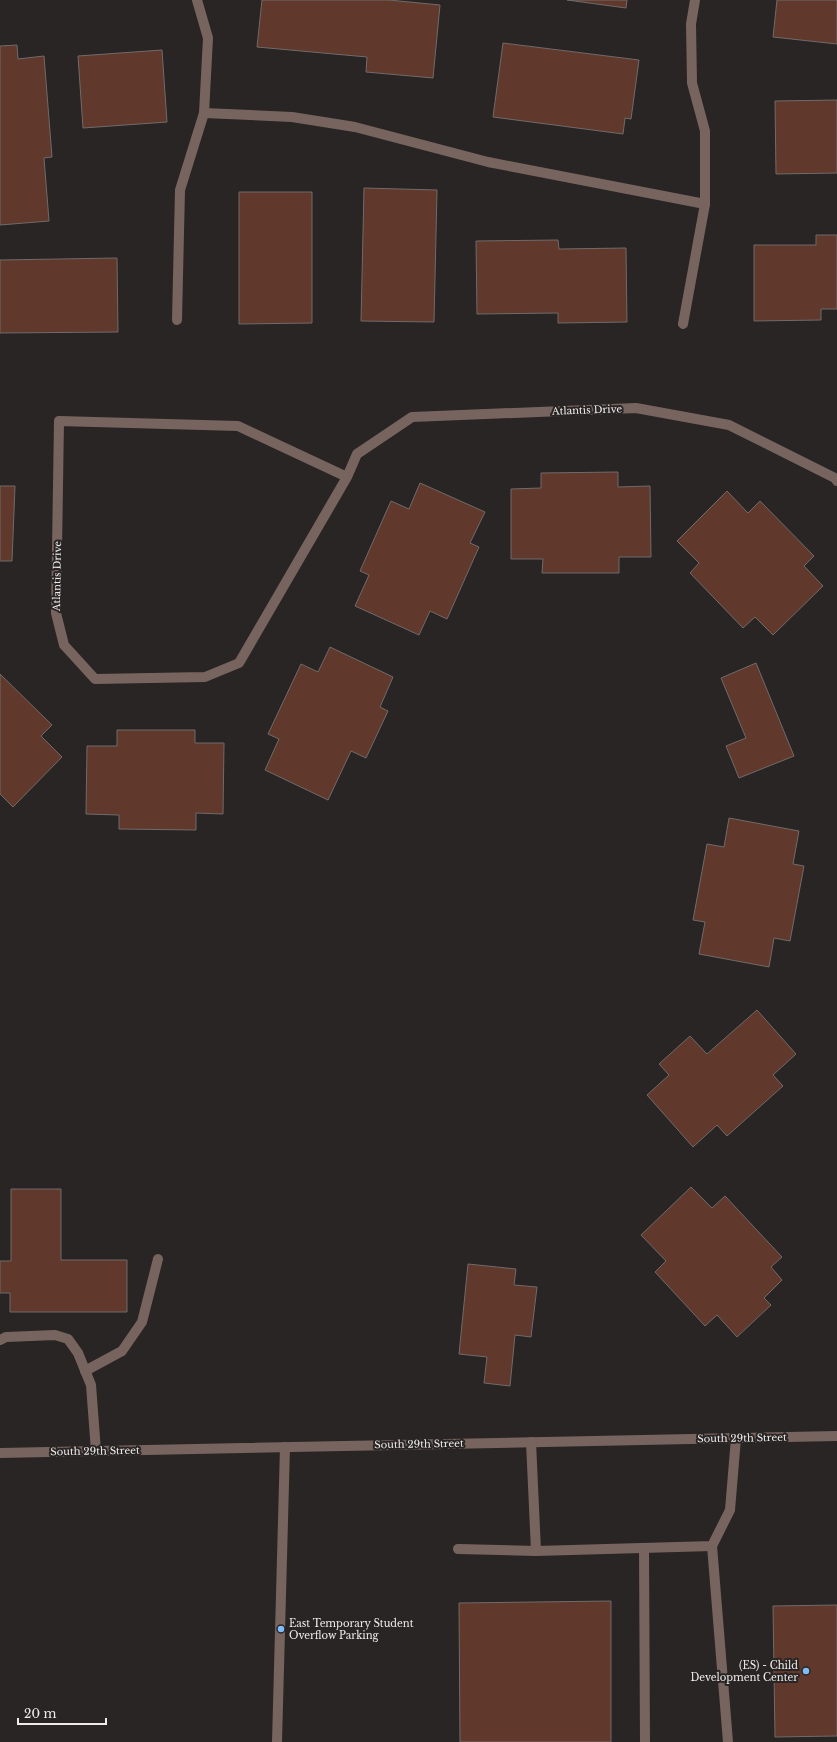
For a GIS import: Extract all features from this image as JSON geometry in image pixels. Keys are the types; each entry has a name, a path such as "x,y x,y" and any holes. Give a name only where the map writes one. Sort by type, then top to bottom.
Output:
{"street":[{"path":"177,320 180,190 204,114 208,38 196,0"},
{"path":"683,324 705,204 705,131 692,83 691,24 696,0"},
{"path":"204,114 292,117 355,126 488,162 705,204"},
{"name":"Atlantis Drive","path":"347,477 238,426 59,421 56,614 64,645 95,679 206,677 239,663 347,477 357,454 412,417 636,408 729,425 835,478 837,481"},
{"path":"85,1371 122,1351 142,1322 158,1259"},
{"path":"0,1340 6,1337 55,1335 68,1339 78,1352 91,1385 96,1451"},
{"name":"South 29th Street","path":"0,1453 837,1436"},
{"path":"728,1742 712,1546 730,1510 736,1438"},
{"path":"531,1442 536,1552"},
{"path":"277,1742 285,1447"},
{"path":"458,1549 536,1552 712,1546"},
{"path":"644,1548 646,1742"}],"building":[{"path":"262,0 389,0 440,5 433,78 366,72 367,57 257,47"},
{"path":"567,0 627,0 626,8"},
{"path":"777,0 837,0 837,44 773,37"},
{"path":"503,43 639,60 631,119 625,118 623,134 493,117"},
{"path":"17,45 18,59 44,56 52,157 44,158 49,221 0,225 0,46"},
{"path":"162,50 167,122 83,128 78,56"},
{"path":"837,100 837,173 776,174 775,101"},
{"path":"364,188 437,190 434,322 361,321"},
{"path":"239,192 312,192 312,323 239,324"},
{"path":"816,235 837,235 837,309 821,309 821,320 754,321 754,245 816,245"},
{"path":"558,240 559,249 626,248 627,322 558,323 558,313 477,314 476,241"},
{"path":"117,258 118,332 0,333 0,260"},
{"path":"618,472 618,487 650,486 651,557 619,557 619,573 542,573 543,559 511,559 511,489 541,488 541,473"},
{"path":"420,483 485,512 470,543 479,547 447,619 430,611 419,635 355,606 369,575 360,571 391,501 409,509"},
{"path":"0,486 15,486 12,561 0,561"},
{"path":"727,491 748,513 760,501 814,556 804,566 823,586 773,635 755,617 743,628 690,573 699,563 677,541"},
{"path":"330,647 393,677 380,707 388,711 366,758 351,751 328,800 265,770 279,739 268,734 301,664 318,672"},
{"path":"756,663 794,756 739,778 726,746 746,738 721,678"},
{"path":"0,674 52,725 41,736 62,757 13,807 0,794"},
{"path":"117,730 195,730 195,743 224,743 223,814 196,813 196,830 119,829 119,815 86,814 87,746 117,746"},
{"path":"729,818 799,831 793,864 804,866 790,941 774,938 769,967 699,954 705,922 693,920 707,844 724,847"},
{"path":"757,1010 796,1054 773,1075 783,1086 727,1136 717,1125 693,1147 647,1095 669,1075 659,1064 690,1036 707,1054"},
{"path":"691,1187 712,1208 725,1196 782,1257 771,1267 782,1280 764,1298 771,1305 737,1337 717,1315 705,1326 655,1272 666,1261 641,1235"},
{"path":"11,1189 61,1189 61,1260 127,1260 127,1312 10,1312 10,1293 0,1293 0,1261 11,1261"},
{"path":"468,1264 516,1269 514,1285 537,1287 531,1337 515,1335 510,1386 484,1383 487,1357 459,1354"},
{"path":"611,1601 611,1742 460,1742 459,1603"},
{"name":"(ES) - Child Development Center","path":"837,1605 837,1736 775,1737 773,1606"}],"place":[{"name":"East Temporary Student Overflow Parking","path":"281,1629"},
{"name":"(ES) - Child Development Center","path":"806,1671"}]}
